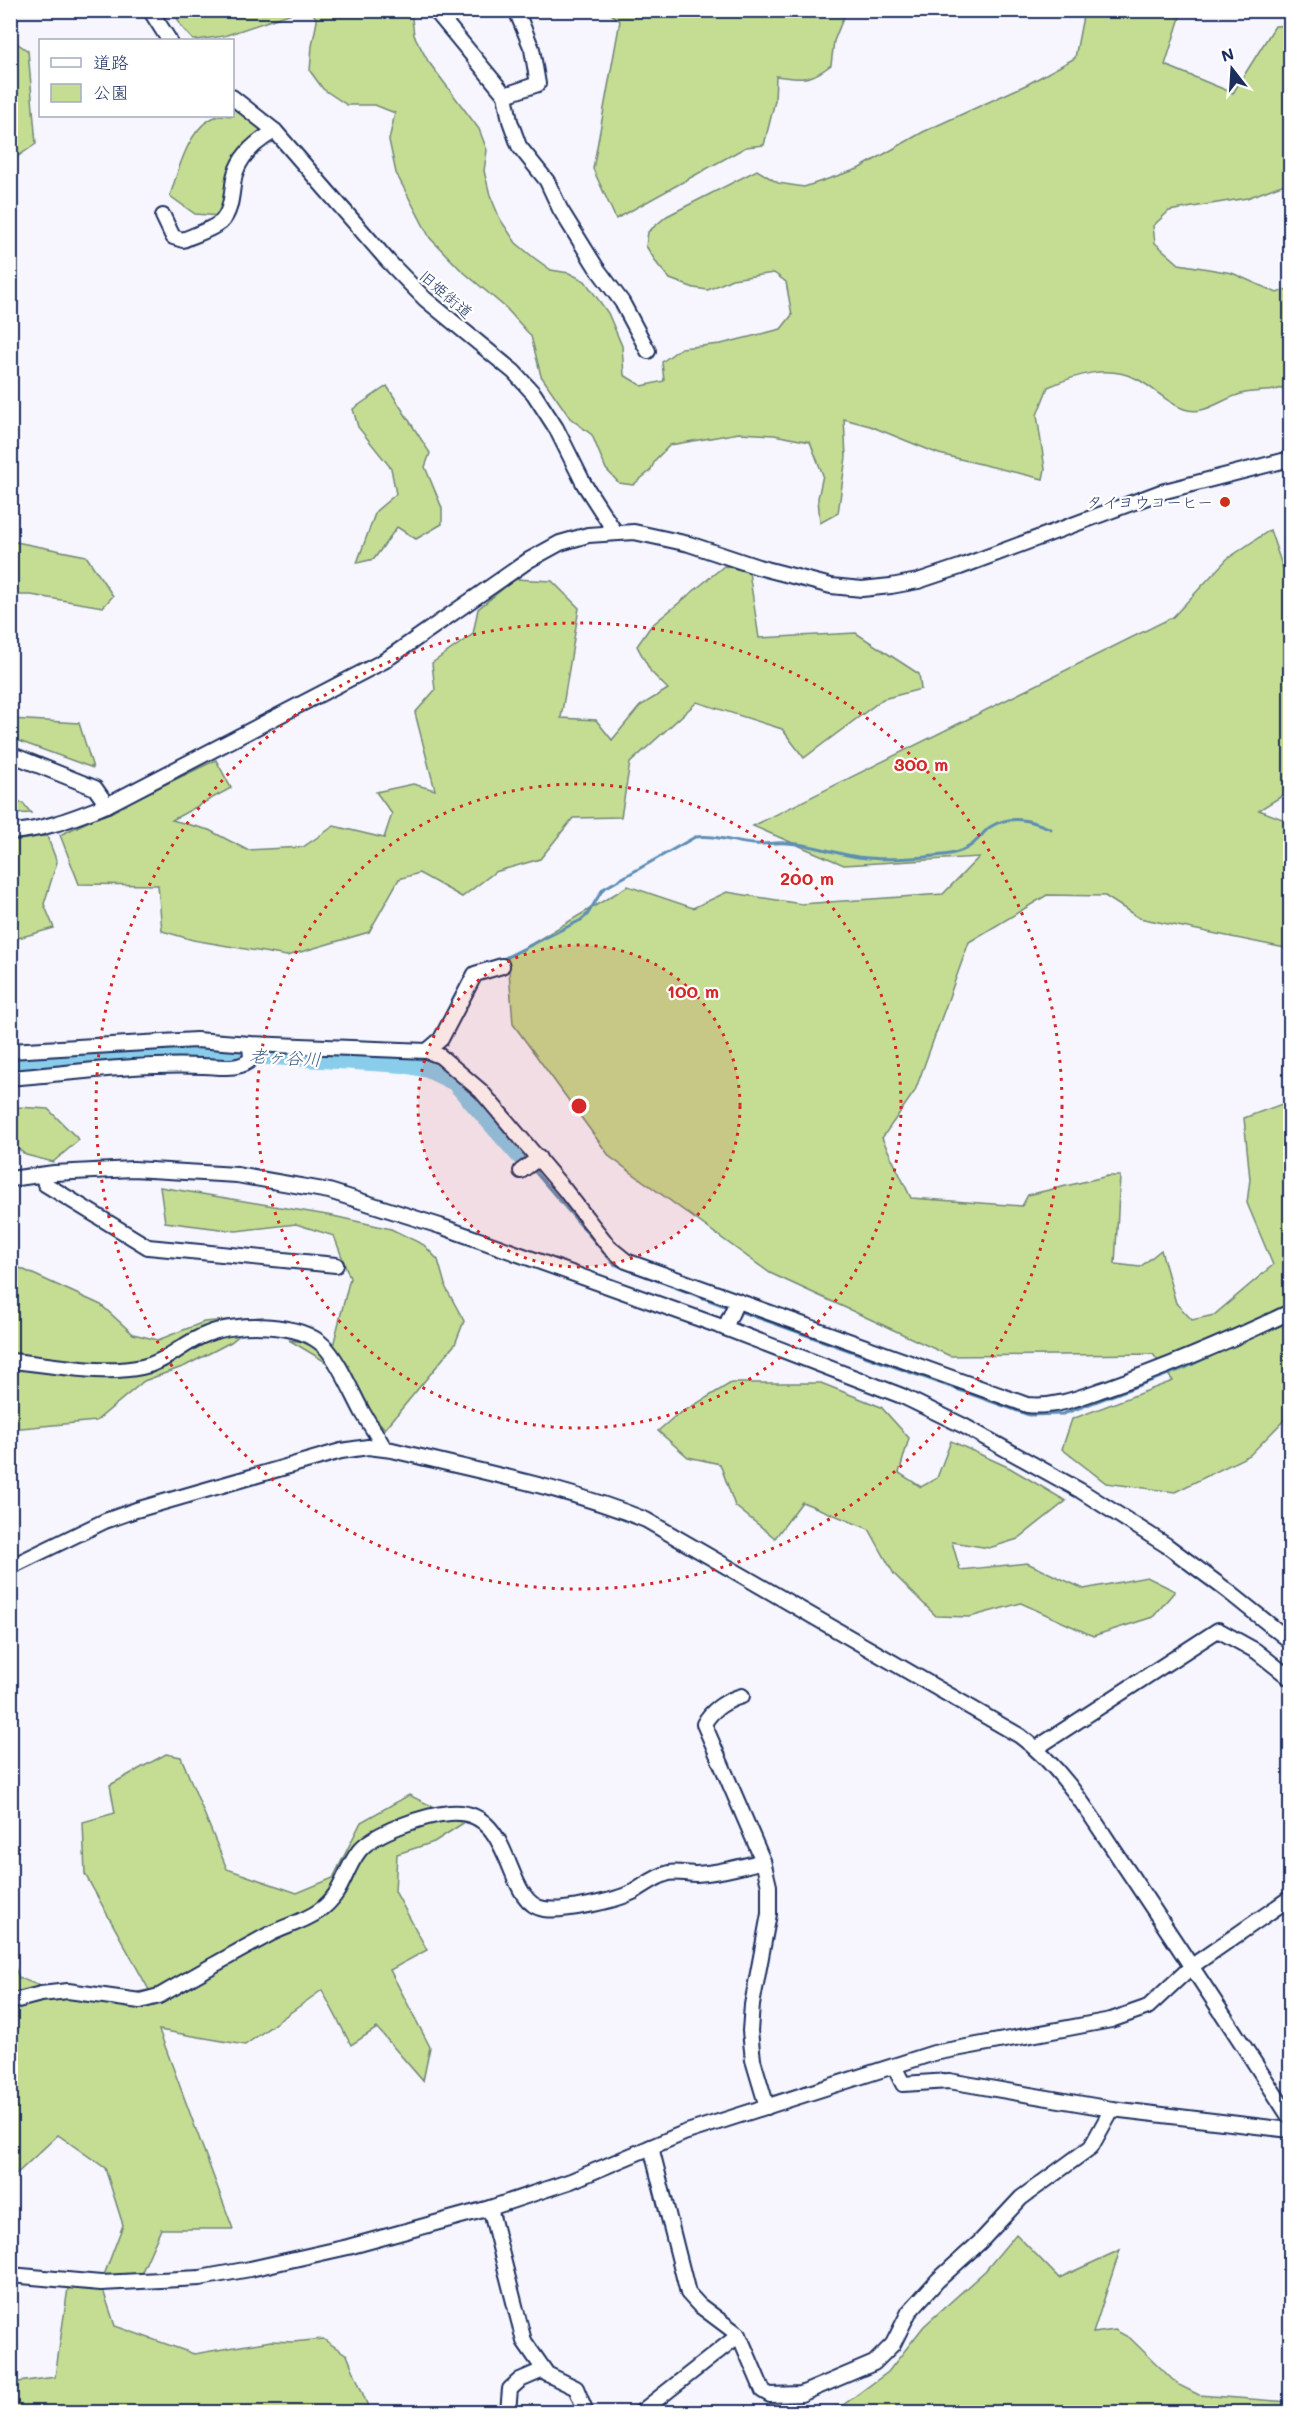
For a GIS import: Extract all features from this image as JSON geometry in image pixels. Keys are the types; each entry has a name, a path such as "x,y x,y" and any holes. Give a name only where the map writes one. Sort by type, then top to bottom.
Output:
{"street":[{"path":"150,10 168,39"},
{"path":"435,10 504,95 519,146 547,181 560,209 596,267 622,302 648,351"},
{"path":"504,95 538,84 532,49 516,10"},
{"name":"旧姫街道","path":"234,99 274,131 425,300 514,372 534,394 556,428 584,484 615,532"},
{"path":"163,216 173,237 183,240 220,223 228,213 236,172 244,157 256,141 274,131"},
{"path":"10,832 22,832 72,819 107,805 384,661 529,560 560,543 588,535 634,532 689,544 758,567 831,586 872,588 918,580 960,567 1161,492 1290,459"},
{"path":"10,754 94,788 107,805"},
{"path":"433,1053 475,974 502,966"},
{"path":"10,1051 196,1040 433,1053 481,1090 539,1158 610,1248 626,1261 964,1426 1081,1491 1166,1545 1290,1641"},
{"path":"10,1078 181,1065 233,1067 247,1064 251,1059 250,1044"},
{"path":"521,1171 539,1158"},
{"path":"10,1179 133,1168 237,1175 329,1191 732,1313 1027,1406 1057,1405 1132,1379 1239,1336 1290,1312"},
{"path":"43,1175 45,1184 147,1247 336,1265"},
{"path":"10,1361 101,1370 139,1367 160,1362 190,1341 230,1327 240,1325 283,1329 304,1334 327,1347 384,1448"},
{"path":"10,1567 105,1521 136,1510 341,1451 368,1447 384,1448 549,1489 599,1503 646,1520 1011,1730 1038,1749 1058,1768 1069,1784 1192,1966 1290,2118"},
{"path":"1038,1749 1218,1630 1256,1651 1290,1678"},
{"path":"742,1696 715,1710 704,1724 762,1860 769,1886 769,1914 750,2031 753,2060 767,2108"},
{"path":"10,2002 41,1994 68,1991 140,2001 159,1996 270,1934 318,1912 336,1897 359,1852 368,1842 406,1824 449,1813 465,1813 483,1821 501,1845 523,1893 531,1904 543,1909 596,1904 630,1893 670,1872 697,1874 762,1860"},
{"path":"10,2275 101,2283 200,2278 348,2247 490,2208 571,2181 684,2133 934,2053 1111,2020 1148,2007 1192,1966 1290,1898"},
{"path":"894,2066 903,2084 949,2081 1112,2109 1290,2130"},
{"path":"651,2147 688,2293 699,2305 739,2335 763,2391 770,2395 801,2394 874,2363 893,2344 909,2312 938,2280 980,2242 1021,2198 1092,2147 1112,2109"},
{"path":"490,2208 524,2341 547,2374 576,2388 586,2412"},
{"path":"641,2412 739,2335"},
{"path":"508,2412 510,2390 520,2380 543,2370"}],"green space":[{"path":"174,11 308,11 295,12 224,36 204,39 192,39 181,26"},
{"path":"312,11 411,11 414,35 428,61 479,129 487,150 484,171 490,195 500,219 516,243 533,257 551,270 569,273 585,281 608,313 622,346 624,375 642,386 664,381 662,362 681,348 721,344 781,329 792,315 786,282 774,273 732,279 708,290 694,288 670,279 646,246 648,232 667,216 757,170 778,183 804,187 858,169 923,132 1028,84 1075,58 1084,11 1182,11 1165,65 1233,93 1275,26 1290,25 1290,182 1247,198 1169,211 1153,226 1155,243 1179,264 1232,273 1277,293 1290,288 1290,385 1277,390 1241,394 1206,409 1192,411 1178,406 1137,379 1114,372 1081,375 1048,387 1037,415 1045,469 1043,479 939,454 870,426 844,419 846,457 838,513 820,523 818,498 823,475 810,442 774,435 739,433 670,445 656,459 650,471 633,485 619,483 606,469 592,435 570,418 541,376 531,336 506,308 460,269 430,238 396,173 389,140 395,113 375,105 347,105 323,89 310,71 317,21"},
{"path":"607,11 846,11 834,41 831,65 811,77 776,76 775,101 764,145 746,147 616,219 593,169 620,21"},
{"path":"11,39 28,51 36,144 11,161"},
{"path":"234,108 263,130 233,167 220,216 195,214 170,196 192,138 208,121 216,117 234,117"},
{"path":"387,386 430,453 425,467 442,508 442,524 416,539 397,527 374,559 357,563 376,511 396,494 391,468 358,427 353,409"},
{"path":"1270,530 1287,580 1290,579 1290,791 1259,810 1290,822 1290,949 1139,918 1105,896 1047,895 969,942 915,1091 882,1138 911,1198 1022,1206 1028,1195 1108,1176 1120,1176 1115,1264 1140,1267 1161,1250 1176,1303 1192,1320 1214,1315 1273,1265 1247,1203 1250,1179 1244,1118 1290,1101 1290,1414 1250,1455 1175,1492 1106,1483 1062,1449 1072,1419 1173,1381 1153,1354 950,1356 770,1273 610,1157 513,1024 508,958 628,886 693,908 727,892 801,904 943,894 979,857 844,865 753,826 1173,617 1227,559"},
{"path":"11,541 86,556 113,596 103,607 31,595 11,595"},
{"path":"724,566 749,572 759,638 856,633 919,674 921,689 883,699 804,758 782,729 697,702 630,763 621,817 573,818 540,859 495,872 462,897 419,873 399,879 369,932 287,956 193,940 162,931 158,885 79,884 60,835 216,760 231,788 172,820 209,830 247,850 303,847 334,826 384,838 392,814 376,792 413,784 435,790 415,713 435,690 432,663 473,634 478,609 515,579 552,581 579,608 561,718 596,720 612,740 640,706 668,689 651,672 637,646 651,626"},
{"path":"11,719 79,723 93,768 19,741 11,743"},
{"path":"11,802 23,803 31,813 11,814"},
{"path":"47,836 57,862 44,904 54,928 11,940 10,838"},
{"path":"11,1101 18,1107 48,1109 79,1140 53,1162 26,1155 11,1143"},
{"path":"160,1187 333,1216 391,1229 424,1245 438,1260 446,1288 464,1321 455,1344 385,1429 331,1365 289,1340 333,1346 350,1278 334,1236 296,1224 236,1231 165,1222"},
{"path":"11,1264 101,1305 133,1334 158,1340 204,1322 262,1317 231,1342 185,1366 144,1381 96,1421 11,1429"},
{"path":"731,1383 821,1383 881,1407 909,1438 899,1473 921,1487 937,1478 951,1441 1010,1468 1066,1501 1018,1539 989,1548 952,1542 960,1570 1027,1563 1084,1589 1147,1577 1175,1591 1153,1617 1093,1636 1021,1603 970,1617 936,1616 894,1574 869,1529 802,1502 775,1538 735,1506 720,1464 688,1457 658,1431 674,1417"},
{"path":"166,1754 181,1757 227,1869 297,1893 333,1878 361,1822 409,1795 465,1822 434,1842 397,1854 395,1891 427,1950 390,1970 430,2047 423,2081 377,2028 351,2045 322,1990 245,2045 159,2030 233,2229 161,2229 137,2283 101,2284 115,2326 194,2354 271,2341 293,2342 323,2339 347,2355 367,2404 368,2412 11,2412 11,2383 55,2377 68,2288 101,2283 123,2225 105,2168 58,2135 11,2179 10,1955 19,1978 84,2002 149,1990 85,1874 83,1822 115,1813 110,1785"},
{"path":"1016,2234 1059,2278 1120,2250 1093,2333 1115,2330 1130,2338 1177,2384 1199,2395 1290,2402 1290,2412 808,2412 843,2405 888,2372 924,2326 985,2271"}],"waterway":[{"path":"499,961 581,920 587,915 603,889 695,837 754,844 795,844 858,857 892,859 926,857 960,851 973,844 990,827 1005,821 1028,821 1051,829"},
{"name":"老ヶ谷川","path":"10,1066 189,1054 272,1055 404,1063 428,1068 455,1081 523,1158"},
{"path":"428,1068 433,1059"},
{"path":"531,1167 614,1264 730,1308"},
{"path":"739,1311 1029,1415 1063,1414 1187,1367 1245,1340"}],"place":[{"name":"タイヨウコーヒー","path":"1225,502"}]}
